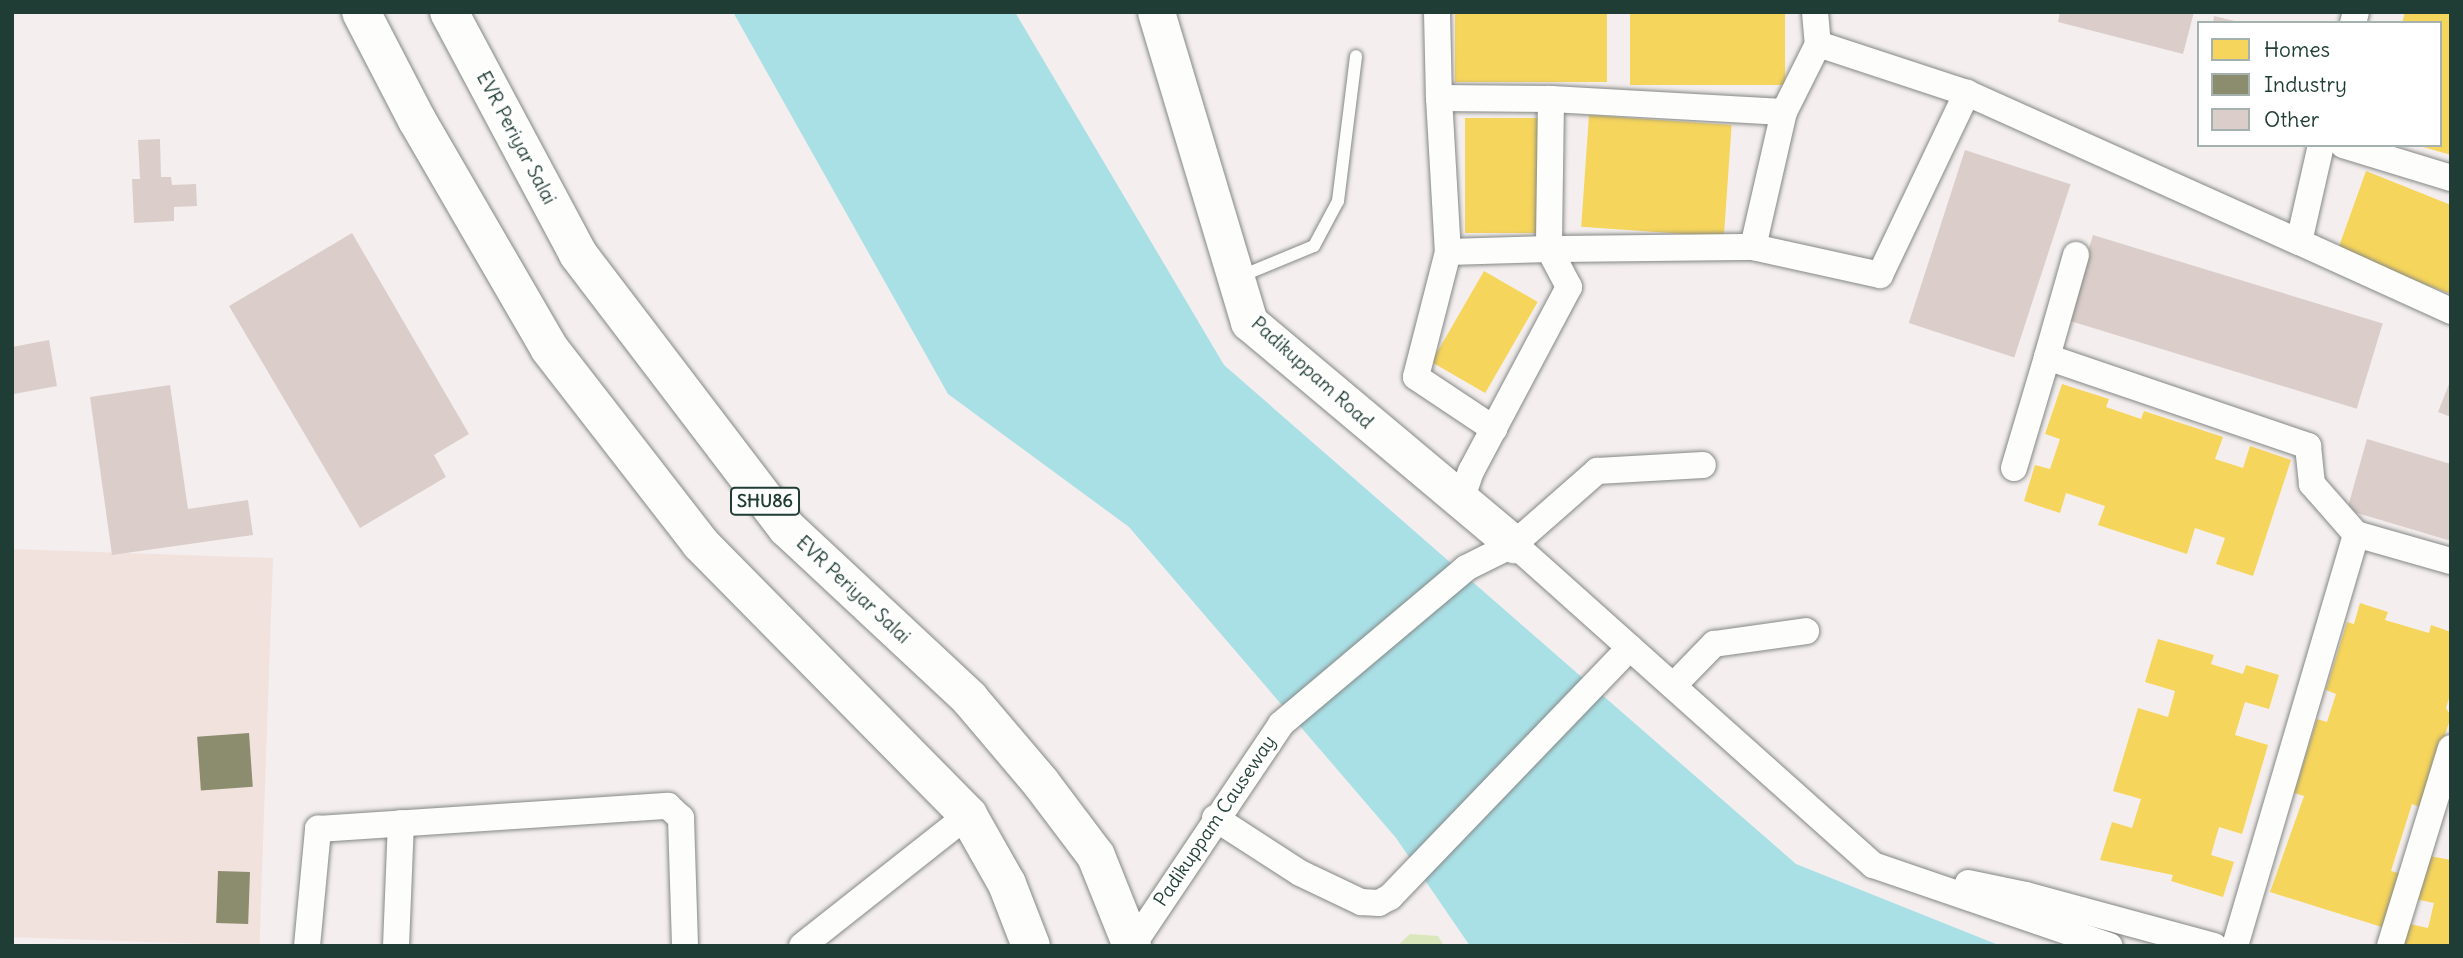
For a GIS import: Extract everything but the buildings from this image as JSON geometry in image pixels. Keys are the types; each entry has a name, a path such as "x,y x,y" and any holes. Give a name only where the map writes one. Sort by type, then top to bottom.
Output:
{"main road":[{"path":"361,12 417,121 549,348 700,543 968,815 1007,884 1031,946"},
{"name":"EVR Periyar Salai","path":"449,12 578,254 787,528 969,698 1041,783 1096,856 1132,946"}],"street":[{"name":"Padikuppam Road","path":"1156,12 1249,322 1460,503 1514,544"},
{"path":"1437,12 1448,252 1416,377 1494,429"},
{"path":"1753,247 1784,112 1818,44 1815,12"},
{"path":"1818,44 1967,93 2451,312"},
{"path":"1448,252 1753,247 1880,275 1967,93"},
{"path":"1439,98 1552,99 1784,112"},
{"path":"1460,503 1494,429 1569,287 1549,249 1552,99"},
{"path":"2299,242 2321,147"},
{"path":"2350,147 2451,178"},
{"path":"2014,468 2076,255"},
{"path":"2047,357 2308,446 2312,484 2357,534 2451,561"},
{"path":"1703,465 1597,471 1514,544 1873,865 2109,946"},
{"path":"2235,946 2357,534"},
{"name":"Padikuppam Causeway","path":"1132,946 1215,818 1281,724 1466,568 1514,544"},
{"path":"1673,686 1714,644 1806,631"},
{"path":"1215,818 1286,865 1370,904 1390,897 1458,823 1630,648"},
{"path":"2390,946 2451,748"},
{"path":"307,946 315,831 401,823 674,808 681,818 685,946"},
{"path":"802,946 968,815"},
{"path":"396,946 401,823"},
{"path":"1873,865 2026,895 2214,946"}],"lane":[{"path":"1236,278 1314,246 1338,201 1356,56"}],"shaded area":[{"path":"12,549 273,558 259,946 12,937"}],"green space":[{"path":"1410,934 1438,936 1444,946 1397,946"}],"water":[{"path":"733,12 1015,12 1224,365 1796,864 2001,946 1470,946 1396,838 1129,527 948,394"}]}
